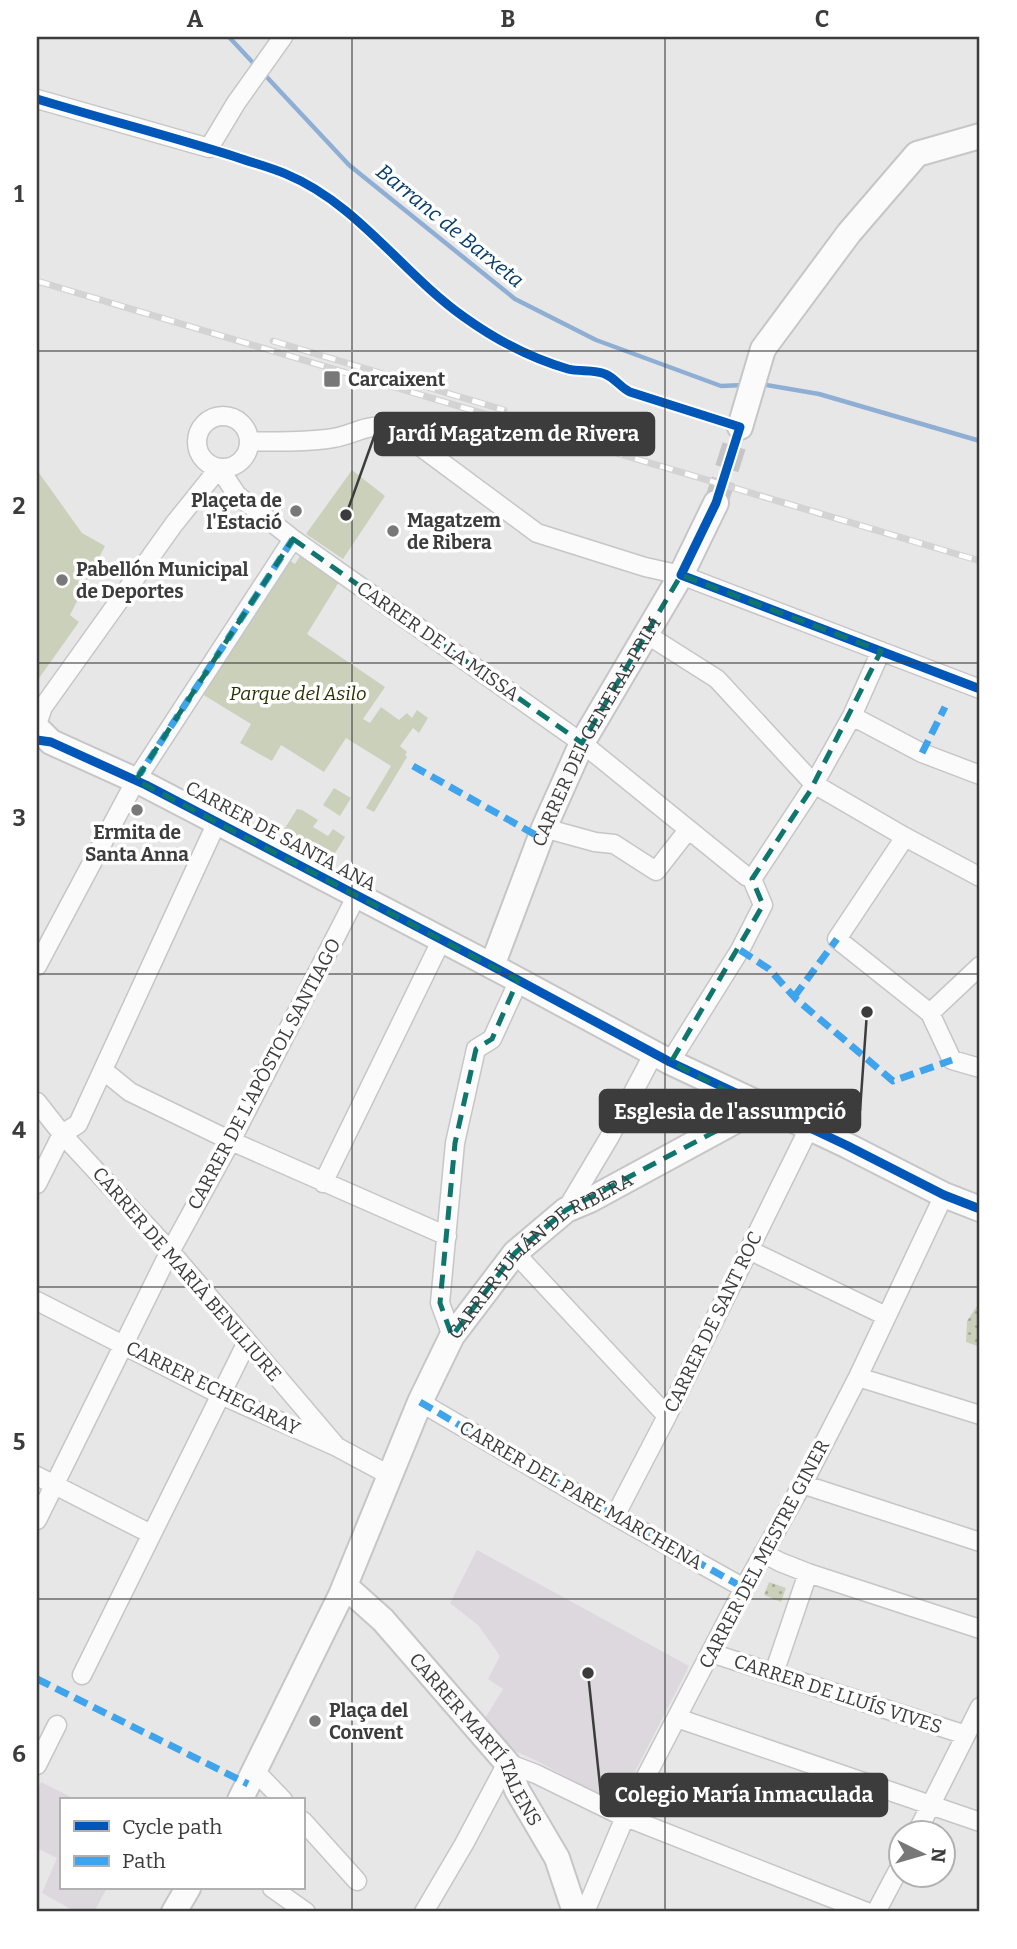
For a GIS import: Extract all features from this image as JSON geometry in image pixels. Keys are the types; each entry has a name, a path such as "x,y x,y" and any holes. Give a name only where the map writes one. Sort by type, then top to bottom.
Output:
{"street":[{"path":"37,99 209,148 236,103 283,37"},
{"path":"740,427 763,349 849,233 917,154 980,136"},
{"path":"221,416 237,420 247,433 249,441 244,457 232,467 212,466 201,456 197,447 200,430 213,418 221,416"},
{"path":"249,441 331,439 373,426 398,430 537,533 645,567 681,575 980,689"},
{"path":"40,725 174,524 188,498 201,456"},
{"path":"174,524 221,468"},
{"name":"CARRER DE LA MISSA","path":"221,468 237,495 293,539 582,743 752,879"},
{"name":"CARRER DEL GENERAL PRIM","path":"492,966 544,828 582,743 681,575 716,503"},
{"path":"37,966 136,780 293,539"},
{"path":"646,634 717,679 814,784 980,877"},
{"path":"566,1210 662,1058 740,950 763,905 752,879 814,784 852,716 881,651"},
{"path":"852,716 922,753 980,775"},
{"name":"CARRER DE SANTA ANA","path":"40,725 136,780 442,939 662,1058 846,1145 944,1195 980,1209"},
{"path":"37,1184 62,1134 78,1124 217,822"},
{"path":"544,828 595,842 614,844 656,871 688,830"},
{"path":"905,836 837,939 930,1013 952,1060 980,1068"},
{"name":"CARRER DE L'APÒSTOL SANTIAGO","path":"37,1520 45,1480 123,1344 357,895"},
{"path":"323,1183 442,939"},
{"path":"930,1013 980,967"},
{"path":"452,1336 440,1303 455,1143 476,1049 492,1039 519,980"},
{"path":"103,1070 130,1092 231,1141 447,1236"},
{"path":"727,1090 741,1106 739,1119"},
{"name":"CARRER DE MARIÀ BENLLIURE","path":"37,1102 62,1134 170,1251 337,1447"},
{"name":"CARRER JULIÁN DE RIBERA","path":"241,1798 345,1586 420,1402 452,1336 515,1253 566,1210 590,1200 739,1119 771,1111"},
{"name":"CARRER DE SANT ROC","path":"615,1516 809,1128"},
{"name":"CARRER DEL MESTRE GINER","path":"585,1912 625,1817 858,1377 944,1195"},
{"path":"748,1250 886,1316"},
{"path":"515,1253 667,1416"},
{"name":"CARRER ECHEGARAY","path":"37,1301 221,1395 337,1447 389,1475"},
{"path":"82,1675 247,1342"},
{"path":"858,1377 980,1415"},
{"name":"CARRER DEL PARE MARCHENA","path":"420,1402 744,1588"},
{"path":"45,1480 151,1534"},
{"path":"802,1484 980,1542"},
{"path":"764,1553 808,1573 980,1629"},
{"path":"774,1673 808,1573"},
{"name":"CARRER MARTÍ TALENS","path":"345,1586 383,1620 507,1763 517,1790 557,1858 575,1912"},
{"name":"CARRER DE LLUÍS VIVES","path":"711,1653 966,1735"},
{"path":"923,1820 980,1707"},
{"path":"677,1718 980,1822"},
{"path":"37,1765 58,1725"},
{"path":"260,1761 282,1798"},
{"path":"429,1910 507,1763 625,1817 867,1912"},
{"path":"304,1822 357,1881"},
{"path":"876,1912 888,1888"},
{"path":"174,1912 187,1890"},
{"path":"275,1890 306,1912"}],"highlighted area":[{"path":"293,539 582,743 681,575 881,651 810,791 752,879 763,905 671,1062 727,1091 741,1106 739,1119 566,1210 515,1253 452,1336 440,1303 455,1143 476,1049 492,1039 518,980 136,780"}],"shaded area":[{"path":"477,1550 689,1666 618,1805 504,1746 484,1720 503,1689 488,1679 500,1656 478,1625 450,1603"},
{"path":"41,1782 73,1798 60,1798 60,1890 106,1890 94,1912 76,1912 42,1893 57,1858 37,1848 37,1791"}],"green space":[{"name":"Pabellón Municipal de Deportes","path":"37,470 82,533 105,546 70,615 79,622 37,681"},
{"path":"352,470 385,496 343,559 306,534"},
{"name":"Parque del Asilo","path":"300,556 339,582 307,634 385,687 363,719 370,723 381,707 399,720 407,713 412,718 417,710 428,718 419,733 413,728 400,746 407,752 407,757 374,812 366,808 391,766 346,738 324,772 281,745 272,761 240,743 251,724 202,694 287,559 295,564"},
{"path":"334,788 351,798 340,816 323,805"},
{"path":"297,809 318,820 313,827 328,836 333,829 345,837 326,868 276,842"},
{"path":"979,1303 980,1347 966,1342 967,1321"},
{"path":"769,1582 786,1588 781,1602 764,1595"}],"waterway":[{"name":"Barranc de Barxeta","path":"229,37 257,67"},
{"name":"Barranc de Barxeta","path":"263,73 349,165 515,299 596,340 721,386 744,385"},
{"name":"Barranc de Barxeta","path":"760,384 819,394 980,441"}],"tunnel":[{"path":"716,503 740,427"}],"railway":[{"path":"37,281 980,561"},
{"path":"273,341 504,410"}],"marked path":[{"path":"136,780 293,539"},
{"path":"922,753 945,707"},
{"path":"413,766 541,838"},
{"path":"794,997 837,939"},
{"path":"740,950 769,969 796,999 893,1081 952,1060"},
{"path":"420,1402 744,1588"},
{"path":"37,1679 248,1784"}],"cycle path":[{"path":"37,99 211,149 286,174 335,203 442,299 501,341 554,365 573,370 601,372 630,392 740,427 716,503 681,575 980,689"},
{"path":"37,740 51,742 146,785 670,1062 846,1145 944,1195 980,1209"}],"place":[{"name":"Carcaixent","path":"332,379"},
{"name":"Plaçeta de l'Estació","path":"296,511"},
{"name":"Jardí Magatzem de Rivera","path":"346,515"},
{"name":"Magatzem de Ribera","path":"393,531"},
{"name":"Pabellón Municipal de Deportes","path":"62,580"},
{"name":"Ermita de Santa Anna","path":"137,810"},
{"name":"Esglesia de l'assumpció","path":"867,1012"},
{"name":"Colegio María Inmaculada","path":"588,1673"},
{"name":"Plaça del Convent","path":"315,1721"}]}
